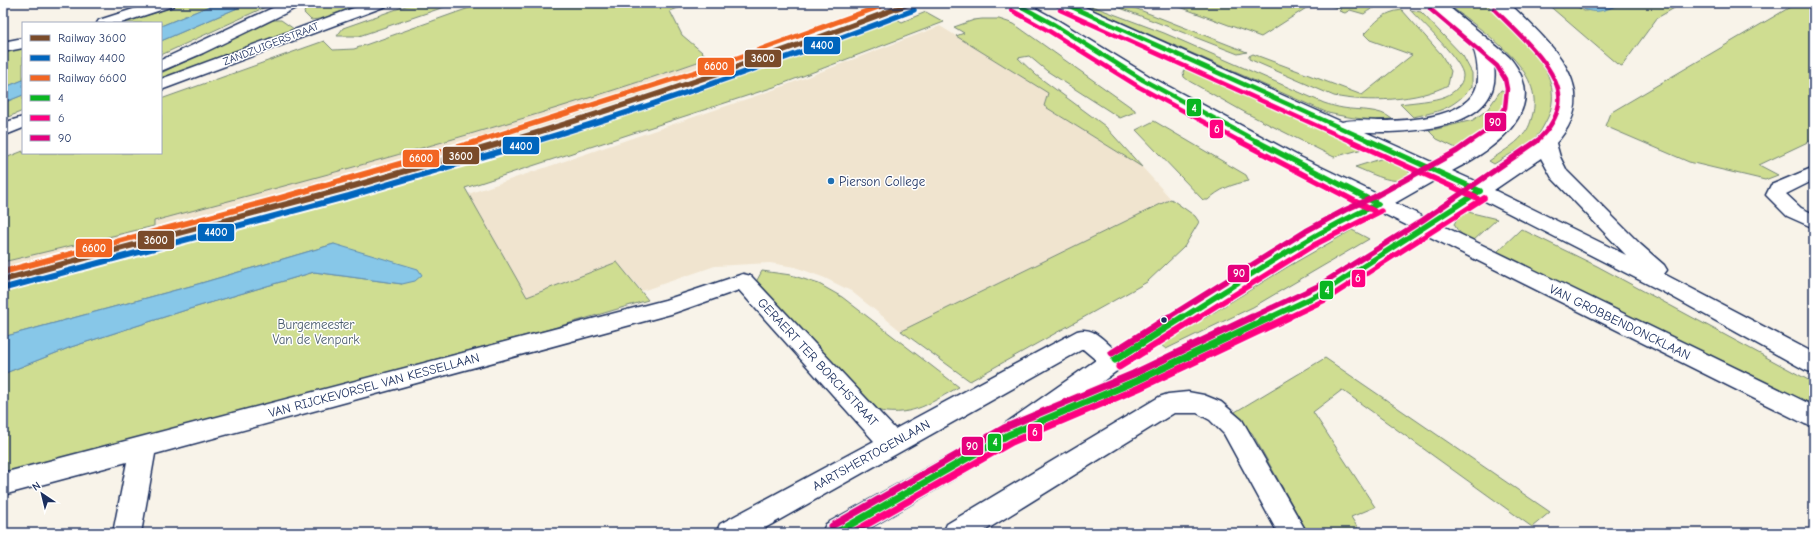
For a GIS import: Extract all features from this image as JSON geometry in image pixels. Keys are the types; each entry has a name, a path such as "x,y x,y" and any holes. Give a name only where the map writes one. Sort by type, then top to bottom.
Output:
{"main road":[{"path":"108,22 168,3"},
{"name":"ZANDZUIGERSTRAAT","path":"162,66 295,3"},
{"name":"ZANDZUIGERSTRAAT","path":"162,86 381,3"},
{"name":"VAN GROBBENDONCKLAAN","path":"1014,3 1053,24 1143,80 1284,157 1814,417"},
{"path":"1063,3 1480,191 1679,291 1814,364"},
{"path":"836,533 1008,435 1113,361 1310,238 1378,204 1461,158 1498,133 1510,117 1513,110 1515,88 1512,76 1502,61 1435,3"},
{"path":"1008,435 1136,381 1322,293 1426,227 1547,144 1563,124 1567,114 1568,93 1564,81 1559,69 1550,56 1500,3"},
{"path":"1330,123 1370,128 1408,126 1445,119 1466,111 1483,95 1487,79 1485,63 1478,41"},
{"path":"3,48 22,43"},
{"path":"3,130 22,122"},
{"path":"3,145 22,138"},
{"path":"1547,144 1550,157 1559,174 1633,250 1679,291"},
{"path":"1814,173 1778,189 1776,195 1794,212 1814,222"},
{"name":"GERAERT TER BORCHSTRAAT","path":"743,281 892,443"},
{"name":"VAN RIJCKEVORSEL VAN KESSELLAAN","path":"3,484 664,308 743,281"},
{"name":"AARTSHERTOGENLAAN","path":"730,533 1085,337 1113,361"},
{"path":"957,533 1168,404 1186,400 1203,404 1222,413 1233,427 1293,533"},
{"path":"127,533 143,447"}],"shaded area":[{"name":"Pierson College","path":"940,26 1048,93 1044,106 1142,167 1171,199 901,331 851,291 825,278 795,267 770,263 715,266 642,291 617,262 527,297 468,194 776,89"},
{"path":"709,58 668,99 479,159 242,228 3,288 3,262 154,226 153,221 466,135 648,79"}],"green space":[{"path":"179,3 217,3 162,26 162,22 124,22 158,12"},
{"path":"249,3 274,3 162,55 162,41"},
{"path":"317,3 362,3 327,18 311,20 304,13 305,10"},
{"path":"414,3 456,3 359,36 337,36 343,28"},
{"path":"483,3 679,3 678,4 681,7 670,11 682,35 709,58 502,125 154,221 154,226 3,262 3,159 22,151 22,154 162,154 162,99 324,41 333,50 354,49"},
{"path":"1078,3 1084,3 1164,33 1324,103 1343,108 1375,111 1387,115 1392,119 1360,119 1328,113"},
{"path":"1122,3 1247,52 1238,54 1110,4"},
{"path":"1169,3 1314,3 1261,37"},
{"path":"1322,3 1400,4 1381,6 1364,14 1350,10 1345,13 1339,11 1341,9"},
{"path":"1447,3 1485,3 1523,39 1535,53 1545,68 1551,84 1552,100 1548,117 1540,132 1533,140 1494,164 1489,161 1515,143 1527,130 1533,113 1534,96 1528,80 1519,64 1490,37"},
{"path":"1546,3 1572,3 1584,11 1609,8 1623,3 1683,3 1657,18 1622,66 1617,64"},
{"path":"1797,3 1814,3 1814,139 1759,165 1778,175 1765,180 1689,162 1605,126 1610,113"},
{"path":"1402,10 1441,54 1451,71 1448,85 1436,90 1408,97 1376,100 1347,98 1334,96 1249,59 1249,56 1253,54 1362,95 1412,55 1370,40 1364,34 1385,15"},
{"path":"1410,10 1421,12 1463,56 1472,73 1472,87 1452,105 1439,111 1413,117 1400,104 1446,96 1457,88 1463,79 1463,76 1457,61 1450,52"},
{"name":"Burgemeester Van de Venpark","path":"926,12 944,22 774,87 465,188 527,297 617,262 648,300 550,329 3,474 3,374 71,347 186,310 314,272 402,284 334,244 198,284 3,337 3,288 210,237 404,182 651,104 814,48 895,18 902,22"},
{"path":"999,19 1014,24 1135,110 1135,112 1120,118 1047,71 1029,56 1018,58 1036,75 1105,126 1142,167 1044,106 1048,93 956,36 964,33 954,27 974,20"},
{"path":"272,20 281,20 294,29 162,80 162,73"},
{"path":"22,47 22,80 3,88 3,51"},
{"path":"1187,67 1190,67 1366,148 1334,157 1246,113 1189,81 1184,77 1183,72"},
{"path":"1501,90 1505,91 1504,103 1497,120 1485,133 1460,150 1437,139 1429,131 1473,120 1487,110"},
{"path":"22,95 22,111 3,119 3,103"},
{"path":"1154,121 1246,175 1249,181 1227,188 1208,200 1203,200 1136,130"},
{"path":"1387,157 1406,167 1410,174 1410,178 1403,180 1389,180 1355,167"},
{"path":"1171,199 1195,216 1199,222 1184,247 1147,282 970,381 901,331"},
{"path":"1468,212 1497,219 1473,241 1459,232 1454,224 1457,219"},
{"path":"1521,229 1597,266 1814,383 1814,406 1497,252"},
{"path":"1352,230 1369,239 1253,307 1166,349 1161,345 1289,266"},
{"path":"762,271 791,275 819,284 842,297 959,387 931,403 913,410 903,412 880,411 758,288 756,282"},
{"path":"1325,358 1550,512 1532,527 1342,390 1313,412 1375,507 1351,517 1361,533 1308,533 1252,433 1230,415"}],"water":[{"path":"217,3 249,3 162,41 162,26"},
{"path":"1572,3 1623,3 1609,9 1592,11 1586,10"},
{"path":"22,80 22,95 3,103 3,88"},
{"path":"334,244 418,269 422,275 415,281 402,284 314,272 186,310 71,347 3,374 3,337 198,284"}],"rail line":[{"name":"6600","path":"3,272 277,199 482,141 721,64 805,35 889,3"},
{"name":"3600","path":"3,280 233,220 462,156 688,85 911,3"},
{"name":"4400","path":"5,288 349,196 577,129 691,92 803,53 914,10"}],"transit line":[{"name":"4","path":"1015,3 1053,24 1143,80 1291,160 1378,204"},
{"name":"4","path":"1063,3 1480,191"},
{"name":"90","path":"1112,353 1306,231 1345,210 1374,197 1457,151 1492,127 1505,108 1507,89 1505,79 1497,66 1430,9"},
{"name":"90","path":"832,526 1004,428 1133,374 1318,286 1423,220 1534,145 1551,126 1559,108 1559,92 1553,76 1542,59 1494,9"},
{"name":"6","path":"1011,10 1049,31 1139,87 1287,167 1374,211"},
{"name":"6","path":"1060,10 1477,198"},
{"name":"4","path":"836,533 1008,435 1136,381 1322,293 1480,191"},
{"name":"6","path":"852,533 1012,442 1139,388 1325,300 1484,198"},
{"name":"4","path":"1115,360 1310,238 1349,217 1378,204"},
{"name":"6","path":"1119,367 1314,245 1381,211"}],"place":[{"name":"Pierson College","path":"831,181"}]}
